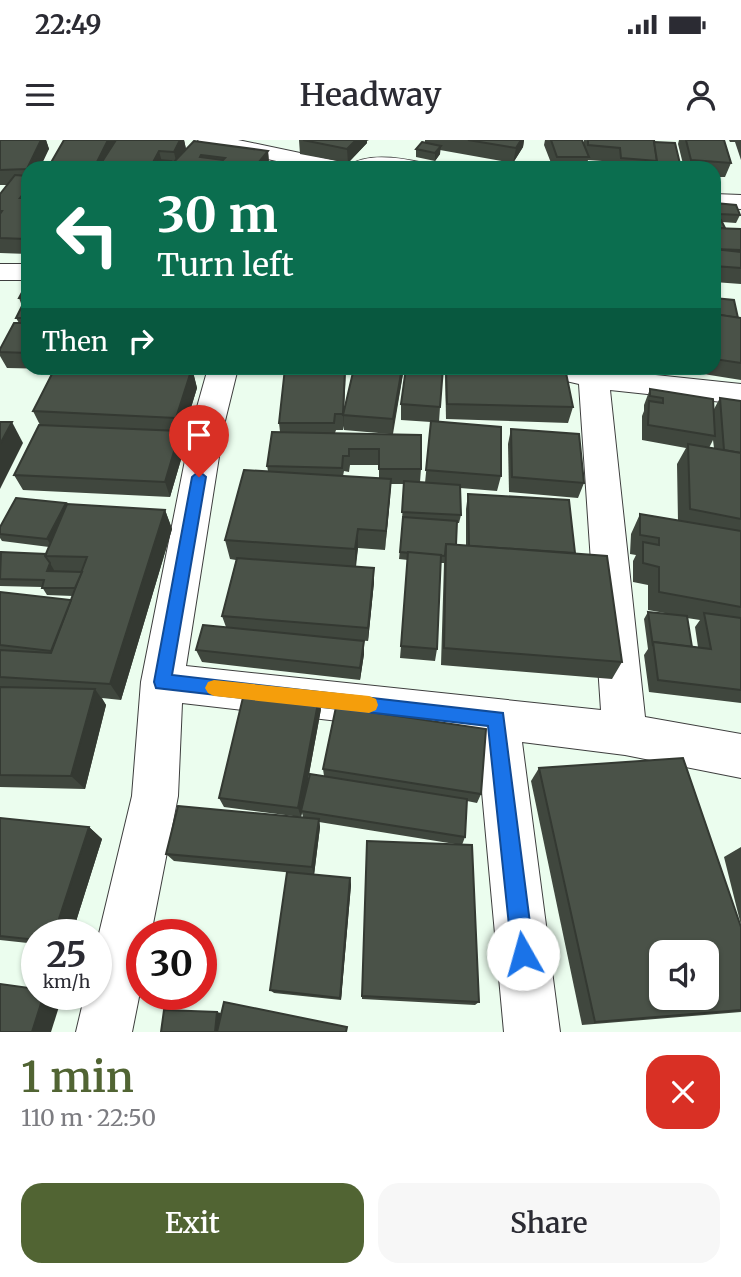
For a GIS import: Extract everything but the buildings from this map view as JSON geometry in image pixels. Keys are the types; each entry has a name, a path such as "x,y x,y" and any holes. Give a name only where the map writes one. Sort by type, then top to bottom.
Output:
{"street":[{"path":"208,140 306,161"},
{"path":"362,161 392,140"},
{"path":"721,201 741,202"},
{"path":"0,272 21,272"},
{"path":"104,1032 155,796 162,682 208,425 221,375"},
{"path":"593,375 625,734"},
{"path":"607,375 741,394"},
{"path":"162,682 625,734 741,756"},
{"path":"497,719 531,1032"}],"slow traffic":[{"path":"214,688 369,705"}],"route":[{"path":"199,477 162,682 497,719 523,954"}]}
